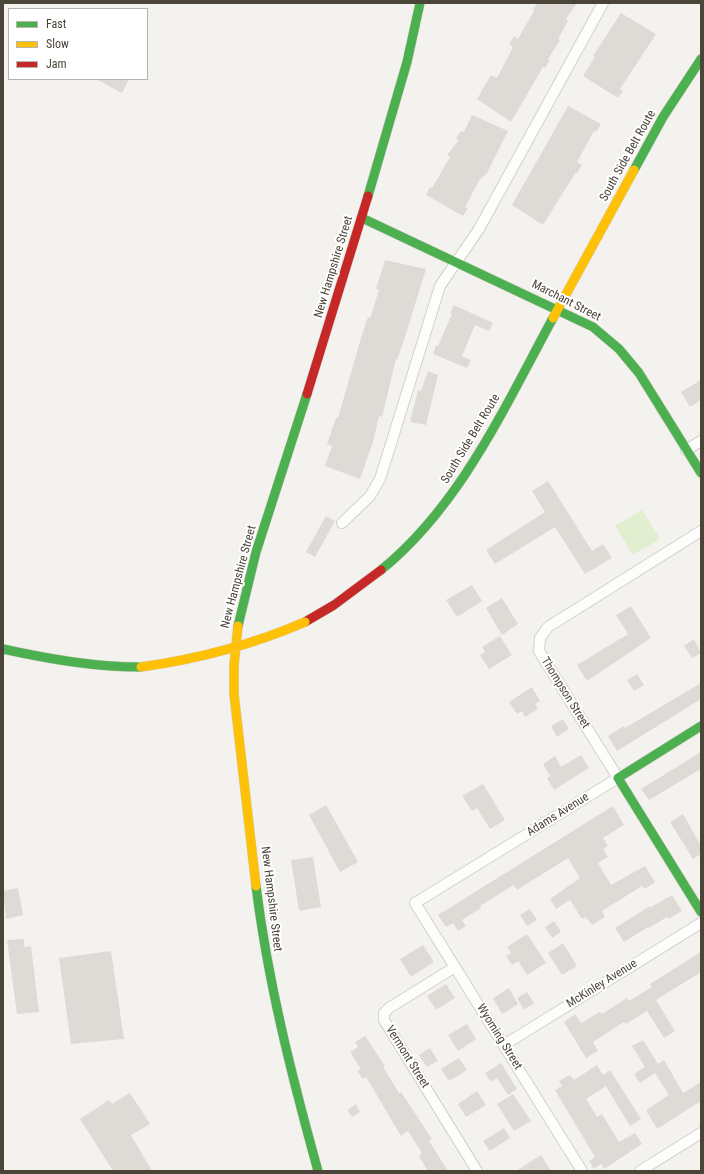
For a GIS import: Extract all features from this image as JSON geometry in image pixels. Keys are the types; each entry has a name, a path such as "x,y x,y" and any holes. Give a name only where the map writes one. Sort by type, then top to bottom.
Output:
{"street":[{"name":"New Hampshire Street","path":"318,1171 282,1036 268,968 260,915 233,675 236,632 249,580 362,218 397,98 417,21 420,3"},
{"path":"342,523 370,496 380,479 440,286 479,229 603,3"},
{"name":"South Side Belt Route","path":"3,649 71,663 106,667 142,667 176,663 229,651 274,636 335,606 365,585 395,560 432,519 462,480 485,442 663,117 701,58"},
{"name":"Marchant Street","path":"362,218 457,261 593,327 619,349 639,373 701,473"},
{"path":"686,450 701,441"},
{"name":"Thompson Street","path":"701,531 548,627 540,638 539,651 701,912"},
{"name":"Adams Avenue","path":"415,903 701,726"},
{"name":"Wyoming Street","path":"415,903 582,1171"},
{"name":"McKinley Avenue","path":"504,1045 701,923"},
{"name":"Vermont Street","path":"454,967 389,1008 384,1013 384,1020 477,1171"},
{"path":"640,1171 701,1133"}],"green space":[{"path":"642,510 660,539 633,555 615,526"}],"building":[{"path":"537,3 577,3 566,19 568,21 558,39 560,40 548,59 550,60 545,68 543,67 511,122 477,99 491,75 497,78 513,47 509,44 514,36 518,39"},
{"path":"621,13 656,34 620,89 623,91 618,98 583,76 595,57 593,56"},
{"path":"98,80 128,80 122,93"},
{"path":"568,106 601,124 596,132 594,131 577,162 582,165 577,173 576,172 543,225 512,205"},
{"path":"472,115 508,131 487,173 480,179 465,207 468,208 463,216 426,195 430,187 432,188 450,157 447,155 459,140 456,138 461,131 464,132"},
{"path":"385,260 426,269 404,340 397,360 396,359 382,417 379,416 373,442 360,479 325,466 332,446 327,444 336,418 338,418 361,338 368,317 370,318 379,290 376,289"},
{"path":"454,305 493,323 489,331 475,325 462,356 471,360 467,368 433,354 452,314 450,313"},
{"path":"428,371 438,375 426,425 410,422 418,390 421,391"},
{"path":"701,380 701,400 690,407 681,392"},
{"path":"548,481 592,551 603,544 612,558 585,574 555,527 495,564 486,550 545,512 532,491"},
{"path":"326,516 335,521 315,557 306,552"},
{"path":"472,585 482,601 457,617 446,600"},
{"path":"502,598 518,624 502,635 486,608"},
{"path":"631,606 651,638 587,681 577,665 628,634 616,615"},
{"path":"500,636 512,655 489,669 480,655 485,652 482,647"},
{"path":"694,639 701,653 692,658 684,646"},
{"path":"637,674 644,685 634,691 627,680"},
{"path":"701,683 701,699 617,751 608,736 624,726 625,728"},
{"path":"532,687 540,701 535,704 538,709 525,717 522,711 517,714 509,702"},
{"path":"563,719 569,729 557,737 551,726"},
{"path":"701,752 701,769 649,800 641,789"},
{"path":"581,755 589,768 554,790 547,778 550,776 543,764 555,756 561,767"},
{"path":"483,784 505,820 490,829 477,808 472,811 462,796"},
{"path":"326,805 358,862 340,872 309,815"},
{"path":"613,806 624,825 603,838 608,846 603,849 608,857 598,863 611,885 645,866 655,882 645,889 642,886 602,911 605,917 592,925 586,917 582,919 570,900 556,909 550,899 580,878 568,858 517,890 514,885 480,906 481,908 462,920 466,926 458,931 453,923 446,927 438,915"},
{"path":"683,814 701,846 701,854 693,859 670,822"},
{"path":"313,857 321,907 299,911 291,860"},
{"path":"18,888 23,915 6,919 3,891"},
{"path":"672,895 682,911 668,919 667,917 649,928 648,927 624,942 615,928 650,906 651,907"},
{"path":"530,909 537,920 527,926 520,915"},
{"path":"554,921 561,932 552,938 545,927"},
{"path":"527,934 546,963 527,975 518,961 512,965 506,956 511,953 507,947"},
{"path":"24,939 24,947 31,946 39,1012 17,1014 7,940"},
{"path":"563,943 577,966 562,975 548,953"},
{"path":"423,945 434,962 411,977 400,959"},
{"path":"111,951 124,1039 71,1044 59,958"},
{"path":"701,952 701,972 656,1000 675,1031 664,1038 647,1011 626,1024 624,1022 593,1042 598,1051 586,1058 564,1022 575,1014 581,1023 600,1012 602,1014 627,998 629,1001 652,987 650,984"},
{"path":"446,984 455,998 436,1010 427,996"},
{"path":"509,988 518,1004 502,1014 493,998"},
{"path":"527,992 534,1003 524,1010 517,998"},
{"path":"467,1024 476,1039 458,1051 448,1035"},
{"path":"365,1036 385,1066 383,1067 399,1093 401,1092 432,1139 429,1141 448,1171 428,1171 419,1156 422,1153 408,1131 401,1136 366,1077 363,1079 357,1071 361,1069 350,1052 358,1047 355,1042"},
{"path":"643,1040 658,1064 664,1060 683,1093 701,1082 701,1101 657,1129 646,1110 669,1095 655,1073 640,1083 634,1074 645,1067 632,1046"},
{"path":"430,1048 438,1061 427,1067 419,1055"},
{"path":"459,1058 467,1070 449,1081 441,1069"},
{"path":"501,1063 517,1089 508,1095 497,1078 491,1082 485,1073"},
{"path":"597,1065 603,1075 610,1070 641,1119 630,1126 606,1086 586,1099 597,1117 602,1114 619,1142 635,1133 642,1144 604,1169 601,1164 594,1169 589,1161 595,1157 555,1090 562,1086 559,1081 570,1075 574,1080"},
{"path":"477,1091 486,1105 466,1117 458,1104"},
{"path":"130,1093 150,1124 131,1135 152,1171 113,1171 80,1119 109,1100 112,1104"},
{"path":"513,1094 531,1121 514,1131 497,1104"},
{"path":"356,1104 360,1112 352,1117 347,1110"},
{"path":"504,1128 510,1138 490,1151 483,1141"},
{"path":"541,1155 551,1171 516,1171"}],"traffic: fast":[{"path":"368,196 407,62 420,3"},
{"path":"634,170 663,117 701,59"},
{"path":"362,218 593,327 619,349 639,373 701,473"},
{"path":"381,570 409,544 435,516 458,485 499,419 553,318"},
{"path":"238,626 256,552 307,394"},
{"path":"3,649 72,662 106,666 141,667"},
{"path":"701,726 618,778 701,912"},
{"path":"256,886 274,994 299,1100 318,1171"}],"traffic: slow":[{"path":"553,318 634,170"},
{"path":"141,667 183,660 224,650 265,638 305,622"},
{"path":"238,626 234,665 234,694 256,886"}],"traffic: jam":[{"path":"307,394 368,196"},
{"path":"305,622 334,605 381,570"}]}
